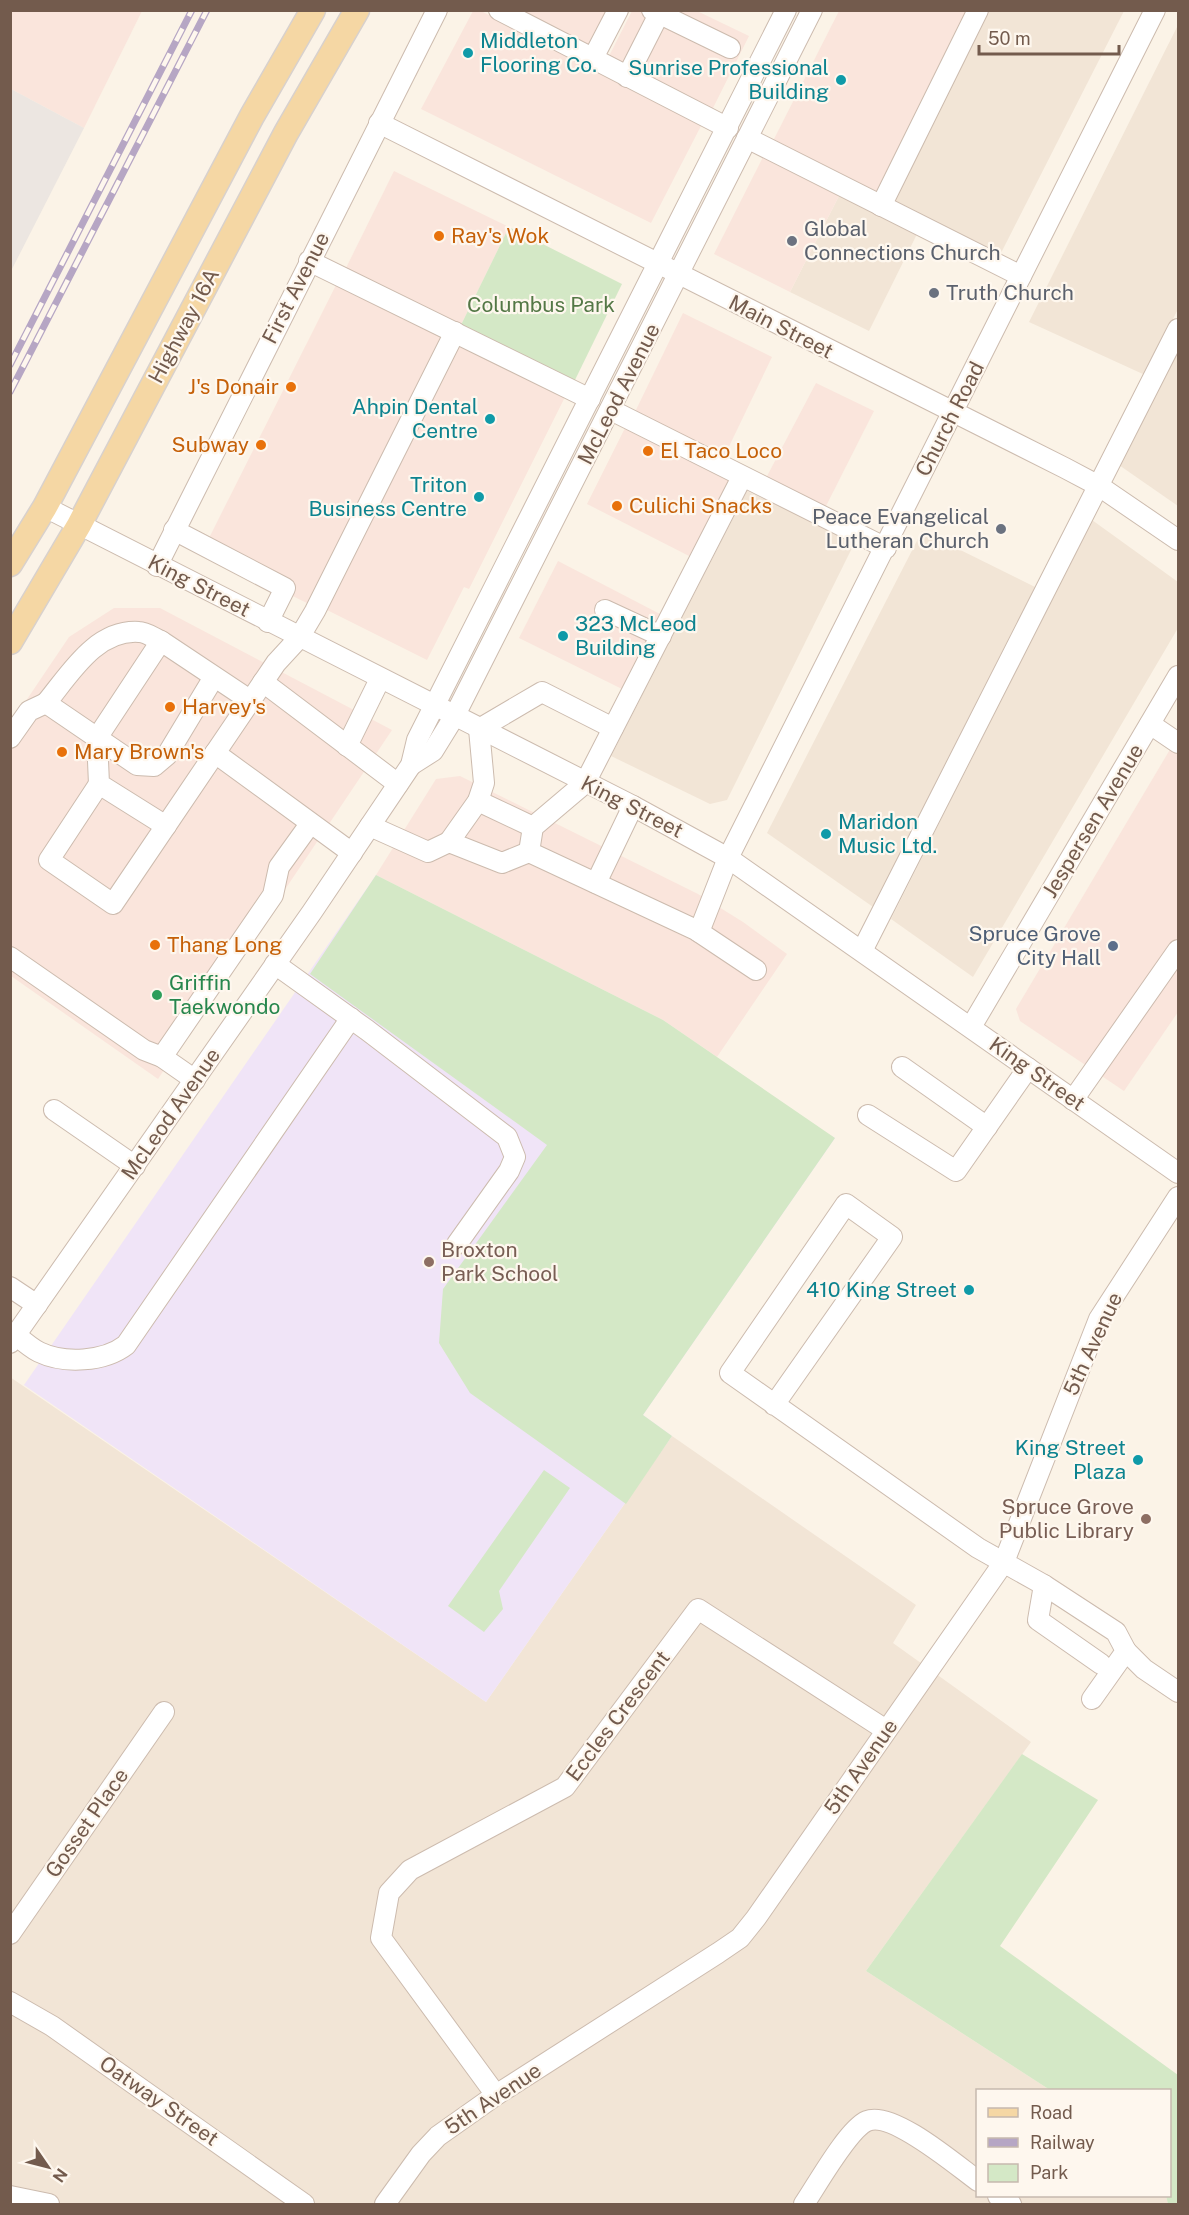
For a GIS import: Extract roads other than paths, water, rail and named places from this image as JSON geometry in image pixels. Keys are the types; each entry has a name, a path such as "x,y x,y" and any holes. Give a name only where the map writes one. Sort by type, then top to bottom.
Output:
{"main road":[{"name":"Highway 16A","path":"10,564 45,507 252,116 313,10"},
{"name":"Highway 16A","path":"10,642 80,525 286,133 357,10"}],"street":[{"name":"First Avenue","path":"157,566 437,10"},
{"path":"499,10 592,60 728,128"},
{"path":"592,60 618,10"},
{"name":"McLeod Avenue","path":"13,1339 195,1080 411,765 417,740 786,10"},
{"name":"McLeod Avenue","path":"411,765 434,751 454,717 812,10"},
{"path":"881,206 978,10"},
{"name":"Church Road","path":"699,932 728,858 1155,10"},
{"path":"627,77 656,12 730,48"},
{"name":"Main Street","path":"379,123 658,266 1099,486 1179,540"},
{"path":"747,138 1021,276"},
{"path":"309,261 590,399"},
{"path":"862,951 1179,329"},
{"path":"160,641 97,738 99,784 49,860 113,904 263,682 299,638 455,332"},
{"path":"611,410 886,548"},
{"path":"529,852 533,827 585,783 742,477"},
{"name":"King Street","path":"45,507 157,566 633,806 728,858 1179,1173"},
{"path":"174,530 285,588 268,622"},
{"path":"605,610 661,636"},
{"path":"10,738 29,711 46,703 91,649 119,634 141,631 251,701"},
{"name":"Jespersen Avenue","path":"971,1027 1179,676"},
{"path":"46,703 137,765 154,766 167,755 214,677"},
{"path":"346,746 380,679"},
{"path":"263,682 398,784"},
{"path":"370,826 428,852 449,842 478,801 484,783 480,729 542,692 614,728"},
{"path":"1150,724 1179,743"},
{"path":"215,753 352,853"},
{"path":"99,784 166,826"},
{"path":"478,801 533,827"},
{"path":"596,883 633,806"},
{"path":"162,1057 273,895 279,867 310,824"},
{"path":"449,842 502,862 529,852 699,932 756,970"},
{"path":"1073,1100 1179,950"},
{"path":"10,957 144,1050 162,1057 195,1080"},
{"path":"275,964 500,1130 513,1146 515,1157 509,1171 457,1244"},
{"path":"13,1339 40,1353 86,1360 114,1354 126,1345 351,1018"},
{"path":"902,1067 987,1127"},
{"path":"868,1115 956,1172 1028,1068"},
{"path":"54,1110 135,1166"},
{"name":"5th Avenue","path":"386,2205 421,2154 438,2136 496,2095 740,1938 756,1918 1004,1562 1099,1319 1179,1197"},
{"path":"774,1405 892,1237 846,1204 730,1373 774,1405 978,1548 1044,1585 1116,1632 1126,1651 1144,1669 1179,1692"},
{"path":"10,1287 37,1305"},
{"path":"1044,1585 1038,1620 1101,1664"},
{"name":"Eccles Crescent","path":"496,2095 381,1938 389,1893 410,1870 565,1787 698,1609 886,1730"},
{"path":"1092,1699 1126,1651"},
{"name":"Gosset Place","path":"10,1934 164,1713"},
{"name":"Oatway Street","path":"10,2002 52,2026 304,2205"},
{"path":"804,2205 846,2141 866,2121 876,2119 897,2124 976,2180"},
{"path":"10,2196 49,2205"}],"railway":[{"path":"10,365 192,10"},
{"path":"10,392 207,10"}],"place":[{"name":"Middleton Flooring Co.","path":"468,53"},
{"name":"Sunrise Professional Building","path":"841,80"},
{"name":"Ray's Wok","path":"439,236"},
{"name":"Global Connections Church","path":"792,241"},
{"name":"Truth Church","path":"934,293"},
{"name":"J's Donair","path":"291,387"},
{"name":"Ahpin Dental Centre","path":"490,419"},
{"name":"Subway","path":"261,445"},
{"name":"El Taco Loco","path":"648,451"},
{"name":"Triton Business Centre","path":"479,497"},
{"name":"Culichi Snacks","path":"617,506"},
{"name":"Peace Evangelical Lutheran Church","path":"1001,529"},
{"name":"323 McLeod Building","path":"563,636"},
{"name":"Harvey's","path":"170,707"},
{"name":"Mary Brown's","path":"62,752"},
{"name":"Maridon Music Ltd.","path":"826,834"},
{"name":"Thang Long","path":"155,945"},
{"name":"Spruce Grove City Hall","path":"1113,946"},
{"name":"Griffin Taekwondo","path":"157,995"},
{"name":"Broxton Park School","path":"429,1262"},
{"name":"410 King Street","path":"969,1290"},
{"name":"King Street Plaza","path":"1138,1460"},
{"name":"Spruce Grove Public Library","path":"1146,1519"}],"park label":[{"name":"Columbus Park","path":"541,305"}]}
